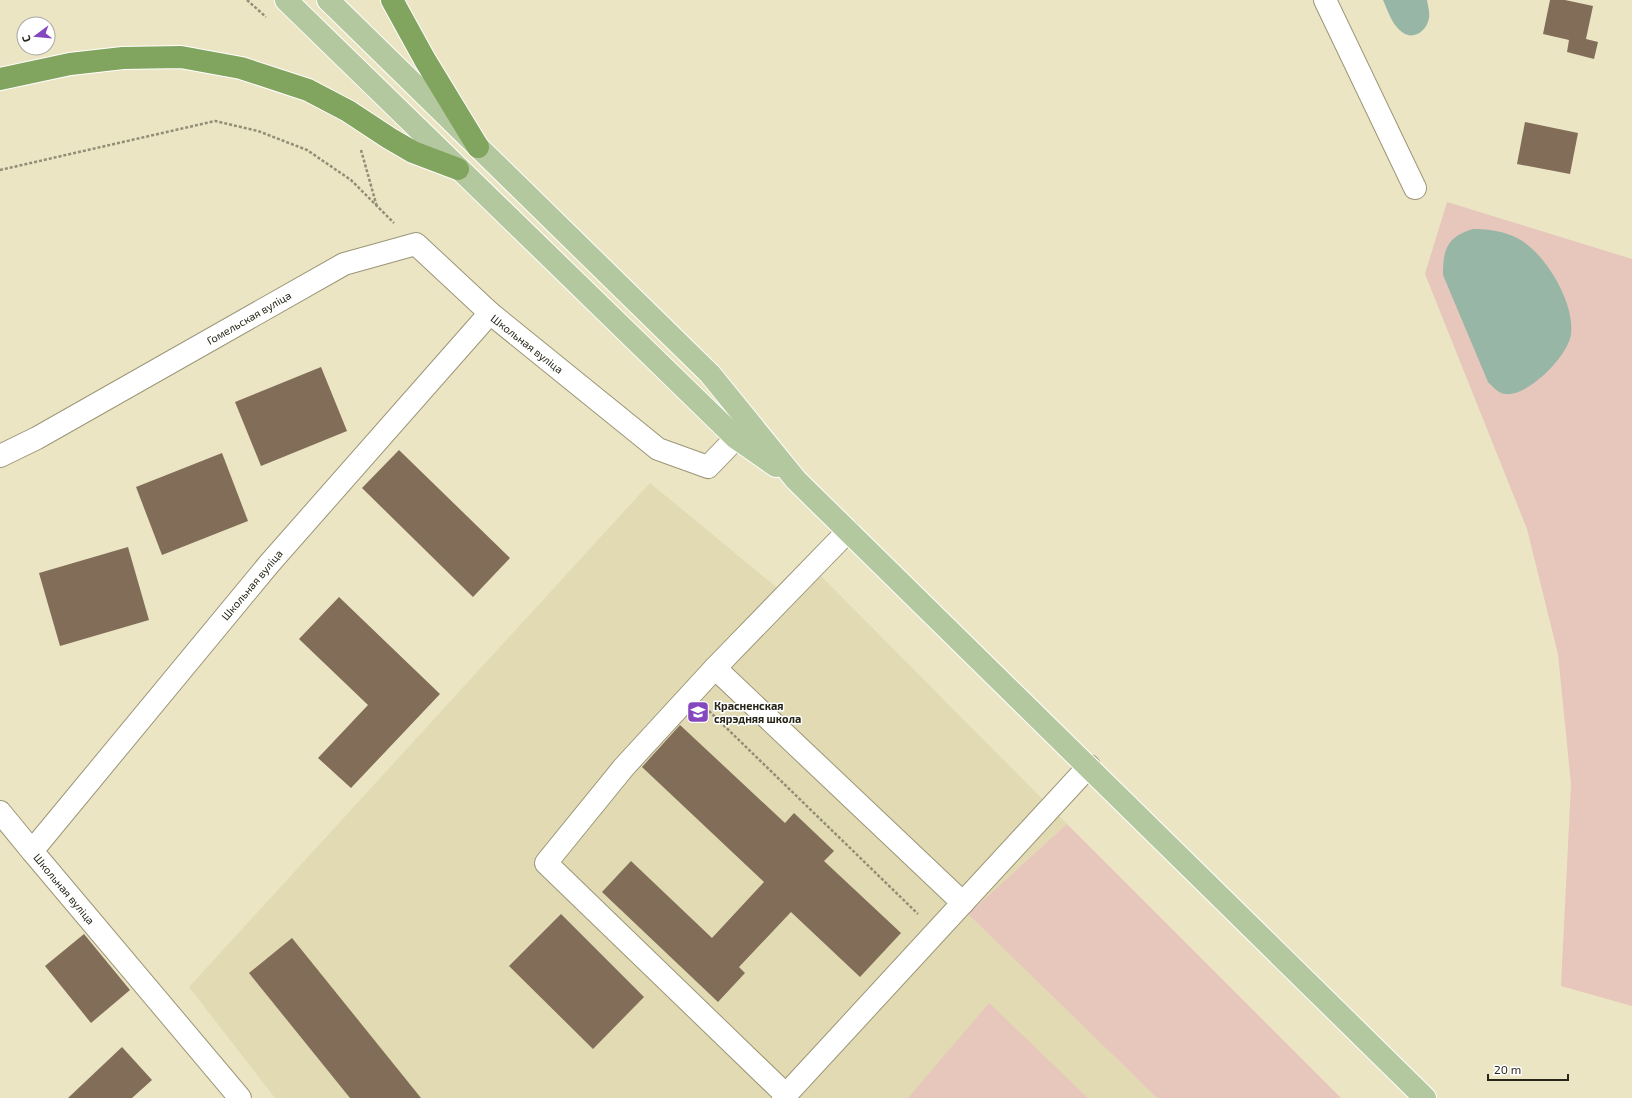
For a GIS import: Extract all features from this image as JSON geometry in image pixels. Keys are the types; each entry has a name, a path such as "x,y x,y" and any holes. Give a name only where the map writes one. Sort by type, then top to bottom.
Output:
{"highway":[{"path":"392,0 425,60 478,147"},
{"path":"0,79 70,64 123,58 181,57 241,68 308,90 348,110 388,138 413,152 458,169"}],"main road":[{"path":"286,0 736,438 796,480"},
{"path":"328,0 710,374 796,480 1089,766 1425,1098"}],"street":[{"path":"1325,0 1415,188"},
{"path":"416,244 490,313"},
{"name":"Гомельская вуліца","path":"0,456 44,434 344,264 416,244"},
{"name":"Школьная вуліца","path":"240,1098 32,851 269,564 490,313 658,449 708,467 736,438"},
{"path":"848,531 715,668 624,767 546,863 784,1097 1089,766"},
{"path":"715,668 963,903"},
{"path":"0,812 32,851"}],"path":[{"path":"0,170 214,121 258,131 307,150 351,180 416,244"},
{"path":"360,147 378,208"},
{"path":"691,694 936,933"}],"shaded area":[{"path":"1383,0 1427,0 1429,9 1428,23 1419,33 1415,35 1406,35 1393,22"},
{"path":"1447,202 1632,259 1632,1006 1561,986 1571,784 1558,654 1527,529 1425,274"},
{"path":"1473,229 1501,232 1517,238 1528,245 1547,266 1556,280 1568,308 1571,322 1571,334 1569,343 1563,353 1546,373 1535,382 1525,389 1514,393 1505,394 1500,392 1488,382 1443,275 1444,258 1448,245 1457,236"},
{"name":"Красненская сярэдняя школа","path":"650,483 792,600 818,573 1067,824 968,914 1157,1098 275,1098 189,987"},
{"path":"1067,824 1341,1098 1157,1098 968,914"},
{"path":"989,1003 1088,1098 908,1098"}],"building":[{"path":"1550,0 1565,0 1593,6 1586,39 1598,42 1594,59 1567,52 1569,40 1543,34"},
{"path":"1525,122 1578,133 1570,174 1517,164"},
{"path":"321,367 347,431 261,466 235,402"},
{"path":"399,450 510,558 473,597 362,488"},
{"path":"222,453 248,521 162,555 136,487"},
{"path":"128,547 149,620 60,646 39,573"},
{"path":"339,597 440,694 351,788 318,758 368,705 299,639"},
{"path":"680,725 785,823 794,813 834,851 824,861 901,933 860,977 791,912 739,967 745,973 718,1002 602,892 631,861 712,938 764,882 642,767"},
{"path":"561,914 644,997 593,1049 509,966"},
{"path":"84,934 130,990 91,1023 45,966"},
{"path":"292,938 421,1098 350,1098 249,973"},
{"path":"122,1047 152,1080 132,1098 68,1098"}],"place":[{"name":"Красненская сярэдняя школа","path":"698,712"}]}
